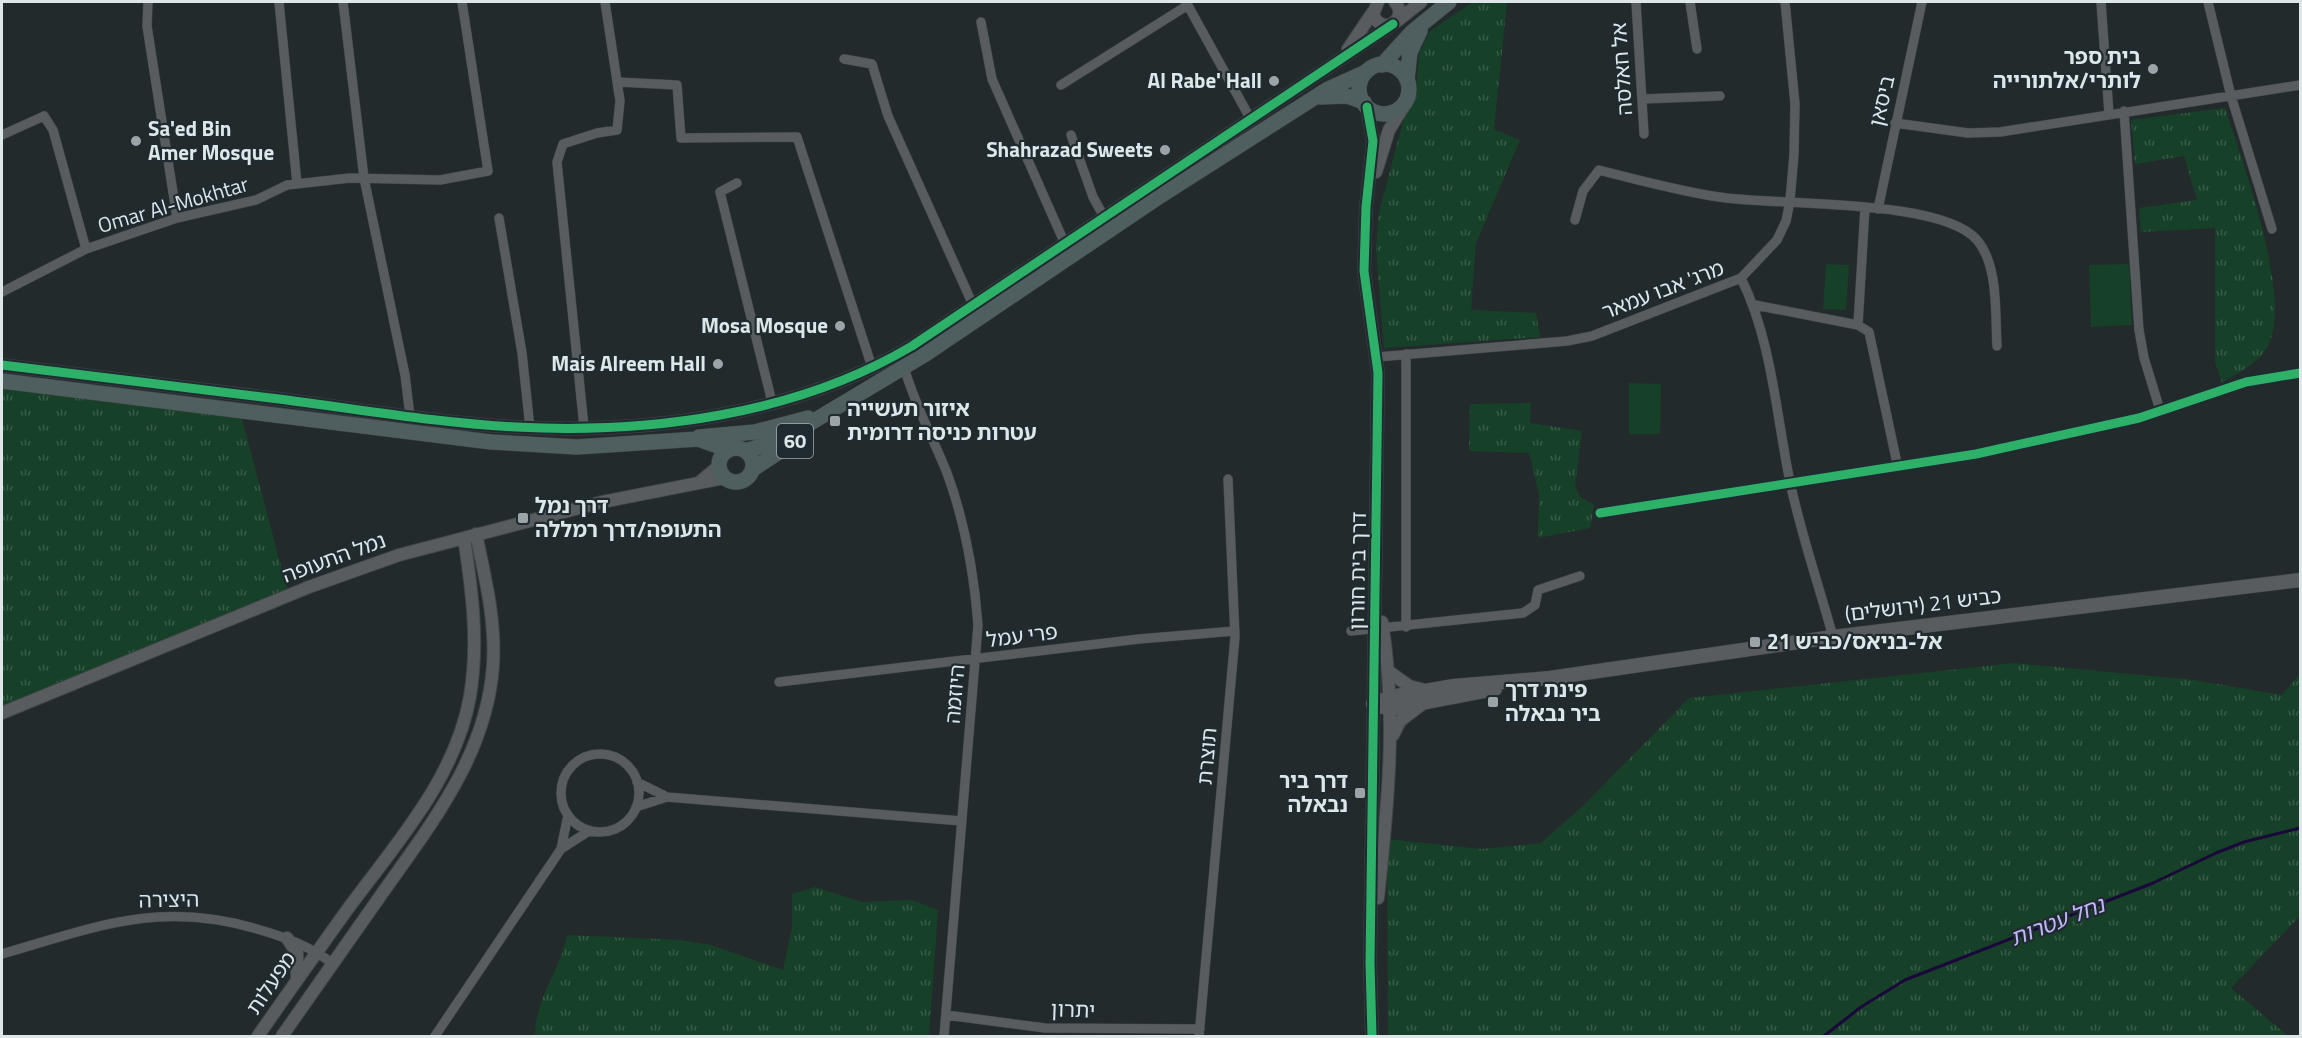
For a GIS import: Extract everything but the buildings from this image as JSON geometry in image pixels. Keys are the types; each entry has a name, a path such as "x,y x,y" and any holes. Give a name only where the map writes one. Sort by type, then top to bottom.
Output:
{"highway":[{"name":"60","path":"723,463 745,451 782,440 835,410 953,337 1157,198 1312,99 1328,89 1382,65 1432,15 1449,2"},
{"name":"60","path":"1312,99 1338,95 1383,114 1399,110 1405,104 1409,93 1407,80 1410,52 1415,39 1432,15"},
{"path":"1382,65 1397,68 1407,80"},
{"path":"1365,105 1360,87 1366,72"},
{"name":"60","path":"2,381 491,442 577,447 675,441 755,432 835,410"},
{"name":"60","path":"675,441 702,443 723,463 733,483 744,481 753,468 780,452 835,410"},
{"name":"60","path":"745,451 752,460 753,468"}],"main road":[{"name":"כביש 21 (ירושלים)","path":"1373,704 1833,637 2301,580"}],"street":[{"path":"148,2 147,26 177,218"},
{"path":"279,2 297,184"},
{"path":"343,2 364,178 405,375 410,417"},
{"name":"Omar Al-Mokhtar","path":"2,292 86,249 177,218 256,200 287,185 364,178 440,180 488,171 462,2"},
{"path":"584,427 557,162 563,144 597,133 617,130 620,102 605,2"},
{"path":"1374,6 1380,25 1395,22 1400,13 1395,2"},
{"path":"2,365 410,417 531,428 687,420 772,402 826,386 872,367 912,346 1395,22 1421,2"},
{"name":"אל חאלסה","path":"1636,2 1644,134"},
{"path":"1690,2 1696,49"},
{"name":"מרג' אבו עמאר","path":"1377,357 1567,341 1592,336 1632,323 1741,278 1777,240 1786,221 1790,201 1795,104 1785,2"},
{"name":"ביסאן","path":"1878,209 1922,2"},
{"path":"2101,2 2109,114"},
{"path":"2208,2 2231,96 2272,229"},
{"path":"1061,85 1187,3 1250,118"},
{"path":"1337,60 1358,36 1374,6"},
{"path":"981,22 992,79 1065,244"},
{"path":"844,59 872,64 888,116 973,305"},
{"path":"618,82 677,85 681,138 797,137 872,367"},
{"path":"1895,123 1968,133 2000,132 2124,111 2301,86"},
{"path":"1642,99 1719,96"},
{"name":"דרך בית חורון","path":"1366,207 1389,130 1405,104"},
{"name":"דרך בית חורון","path":"1365,105 1373,141 1366,207 1364,271 1377,357 1379,629 1373,704 1370,963 1372,1036"},
{"path":"2124,111 2139,330 2144,358 2160,410"},
{"path":"2,135 44,116 54,130 86,249"},
{"path":"1071,135 1093,197 1104,217"},
{"path":"1575,220 1583,191 1599,170 1720,197 1865,207 1931,218 1962,228 1977,240 1985,255 1991,277 1996,346"},
{"path":"737,183 720,192 772,402"},
{"path":"1858,325 1865,207"},
{"path":"500,218 522,353 531,428"},
{"path":"1741,278 1755,305 1775,395 1791,484 1833,637"},
{"path":"1755,305 1858,325 1869,332 1898,468"},
{"path":"1406,354 1406,627"},
{"name":"היוזמה","path":"904,367 947,475 968,546 978,625 944,1036"},
{"path":"1600,513 1898,468 1986,452 2139,418 2246,382 2301,373"},
{"name":"נמל התעופה","path":"2,713 337,576 399,555 470,536 602,502 694,484 706,478 723,463"},
{"name":"תוצרת","path":"1199,1033 1235,631 1228,479"},
{"name":"מפעלות","path":"258,1036 428,798 453,754 462,729 471,688 474,640 470,536"},
{"name":"מפעלות","path":"282,1036 440,812 474,750 490,691 493,663 490,604 470,536"},
{"path":"1351,631 1523,613 1535,605 1538,590 1580,576"},
{"name":"דרך בית חורון","path":"1370,963 1384,848 1390,745 1391,703 1388,671 1379,629"},
{"name":"פרי עמל","path":"779,682 1139,639 1235,631"},
{"path":"1388,671 1426,697 1400,721 1390,745"},
{"path":"597,754 618,759 630,769 636,782 638,797 636,807 628,819 617,828 603,832 589,831 579,826 568,815 561,794 564,779 571,767 583,758 597,754"},
{"path":"636,782 667,797 962,821"},
{"path":"636,807 667,797"},
{"path":"435,1036 561,849 568,815"},
{"path":"561,849 589,831"},
{"name":"היצירה","path":"2,954 120,920 169,915 216,918 287,938 316,952 332,963"},
{"path":"287,938 297,953 297,981"},
{"name":"יתרון","path":"946,1015 1045,1028 1199,1033"}],"green space":[{"path":"1473,2 1507,2 1494,129 1520,140 1476,243 1471,310 1536,313 1540,337 1384,348 1376,250 1379,212 1405,114 1416,91 1419,53 1430,31"},
{"path":"2225,108 2261,225 2274,291 2275,319 2267,348 2250,365 2222,383 2215,362 2215,228 2141,232 2139,208 2197,200 2184,156 2135,164 2131,120"},
{"path":"1826,264 1849,265 1846,310 1823,309"},
{"path":"2129,264 2132,325 2091,327 2089,265"},
{"path":"1629,383 1661,384 1660,434 1629,434"},
{"path":"2,388 241,415 287,589 2,707"},
{"path":"1531,403 1530,423 1582,431 1575,486 1580,497 1594,505 1590,528 1538,538 1539,494 1529,453 1469,451 1470,404"},
{"path":"2014,663 2194,680 2282,695 2300,674 2300,916 2231,988 2288,1036 1388,1036 1387,839 1481,849 1541,843 1583,806 1689,698"},
{"path":"815,887 862,902 912,900 938,910 929,1036 535,1036 543,997 559,961 567,935 680,940 711,945 783,970 792,927 792,894"}],"waterway":[{"name":"נחל עטרות","path":"1824,1036 1861,1007 1905,980 2153,883 2244,842 2300,828"}],"cycle path":[{"path":"2,365 427,419 516,427 618,427 669,423 771,404 820,389 867,370 912,346 1393,24"},
{"path":"1367,107 1373,141 1366,207 1364,271 1378,373 1370,963 1372,1036"},
{"path":"1600,513 1976,454 2139,418 2246,382 2300,373"}],"place":[{"name":"בית ספר לותרי/אלתורייה","path":"2153,69"},
{"name":"Al Rabe' Hall","path":"1274,81"},
{"name":"Sa'ed Bin Amer Mosque","path":"136,141"},
{"name":"Shahrazad Sweets","path":"1165,150"},
{"name":"Mosa Mosque","path":"840,326"},
{"name":"Mais Alreem Hall","path":"718,364"},
{"name":"איזור תעשייה עטרות כניסה דרומית","path":"835,421"},
{"name":"דרך נמל התעופה/דרך רמללה","path":"523,518"},
{"name":"אל-בניאס/כביש 21","path":"1755,642"},
{"name":"פינת דרך ביר נבאלה","path":"1493,702"},
{"name":"דרך ביר נבאלה","path":"1360,793"}]}
